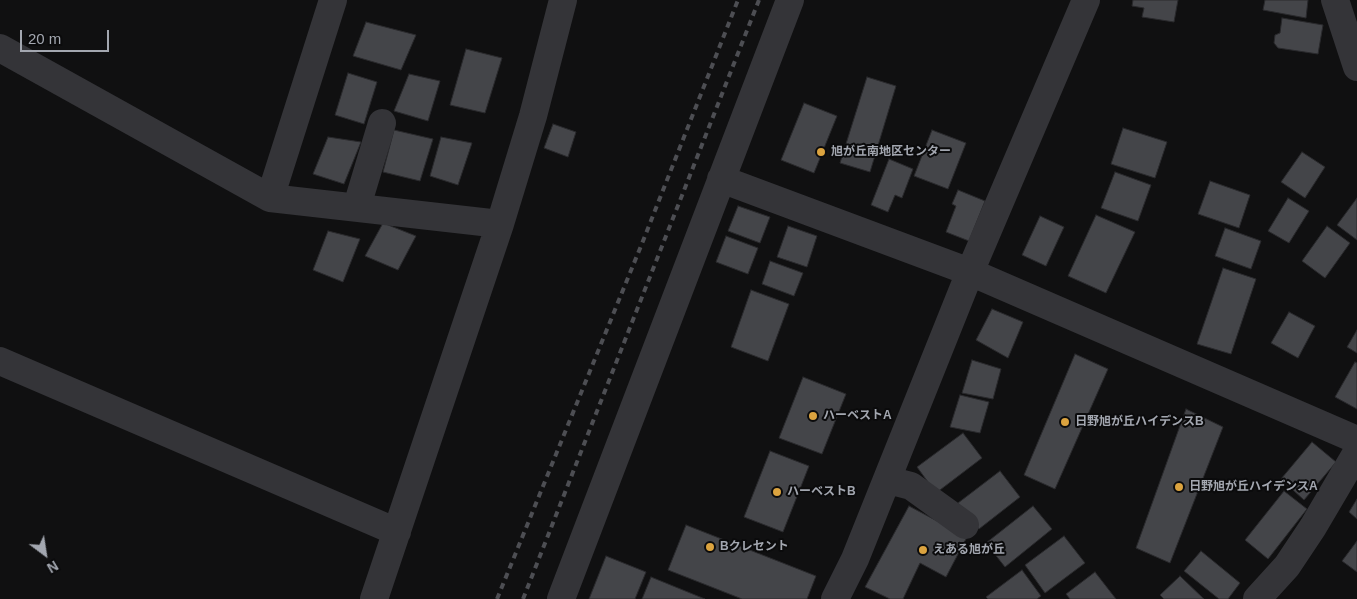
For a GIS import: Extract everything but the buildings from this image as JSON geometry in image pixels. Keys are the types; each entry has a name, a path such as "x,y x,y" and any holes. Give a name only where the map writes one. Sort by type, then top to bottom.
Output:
{"street":[{"path":"270,198 333,0"},
{"path":"374,599 500,224 533,116 563,0"},
{"path":"561,599 790,0"},
{"path":"835,599 855,559 970,272 1086,0"},
{"path":"1335,0 1357,67"},
{"path":"0,48 270,198 357,206 500,224"},
{"path":"357,206 382,123"},
{"path":"721,179 970,272 1357,440"},
{"path":"0,361 397,532"},
{"path":"1257,599 1287,566 1314,527 1357,452"},
{"path":"888,480 911,486 965,525"}],"railway":[{"path":"497,599 643,241 738,0"},
{"path":"523,599 759,0"}],"place":[{"name":"旭が丘南地区センター","path":"821,152"},
{"name":"ハーベストA","path":"813,416"},
{"name":"日野旭が丘ハイデンスB","path":"1065,422"},
{"name":"日野旭が丘ハイデンスA","path":"1179,487"},
{"name":"ハーベストB","path":"777,492"},
{"name":"Bクレセント","path":"710,547"},
{"name":"えある旭が丘","path":"923,550"}]}
